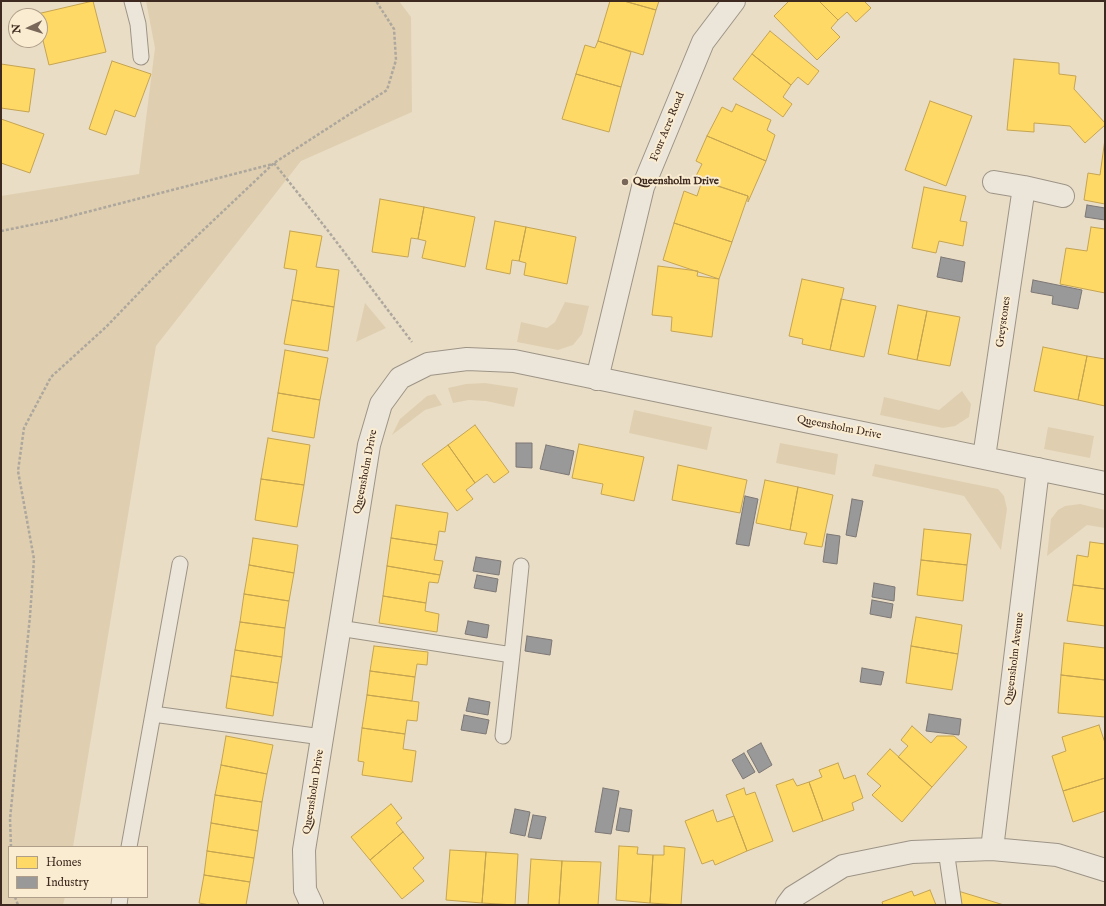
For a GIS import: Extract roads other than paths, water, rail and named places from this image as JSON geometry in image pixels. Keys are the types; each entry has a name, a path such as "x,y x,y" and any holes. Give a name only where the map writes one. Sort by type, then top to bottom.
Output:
{"street":[{"name":"Four Acre Road","path":"598,379 643,187 703,42 734,1"},
{"path":"994,182 1024,186 1063,196"},
{"name":"Greystones","path":"984,457 1024,186"},
{"name":"Queensholm Drive","path":"312,905 305,890 304,850 369,445 381,404 400,378 428,364 467,359 514,361 1105,483"},
{"name":"Queensholm Avenue","path":"992,849 1038,469"},
{"path":"787,905 793,897 843,866 912,852 992,849 1057,855 1105,870"}],"lane":[{"path":"132,1 138,24 141,57"},
{"path":"129,846 180,564"},
{"path":"504,736 521,566"},
{"path":"339,628 512,655"},
{"path":"153,714 322,737"},
{"path":"946,850 954,905"}],"place":[{"name":"Queensholm Drive","path":"625,182"}]}
